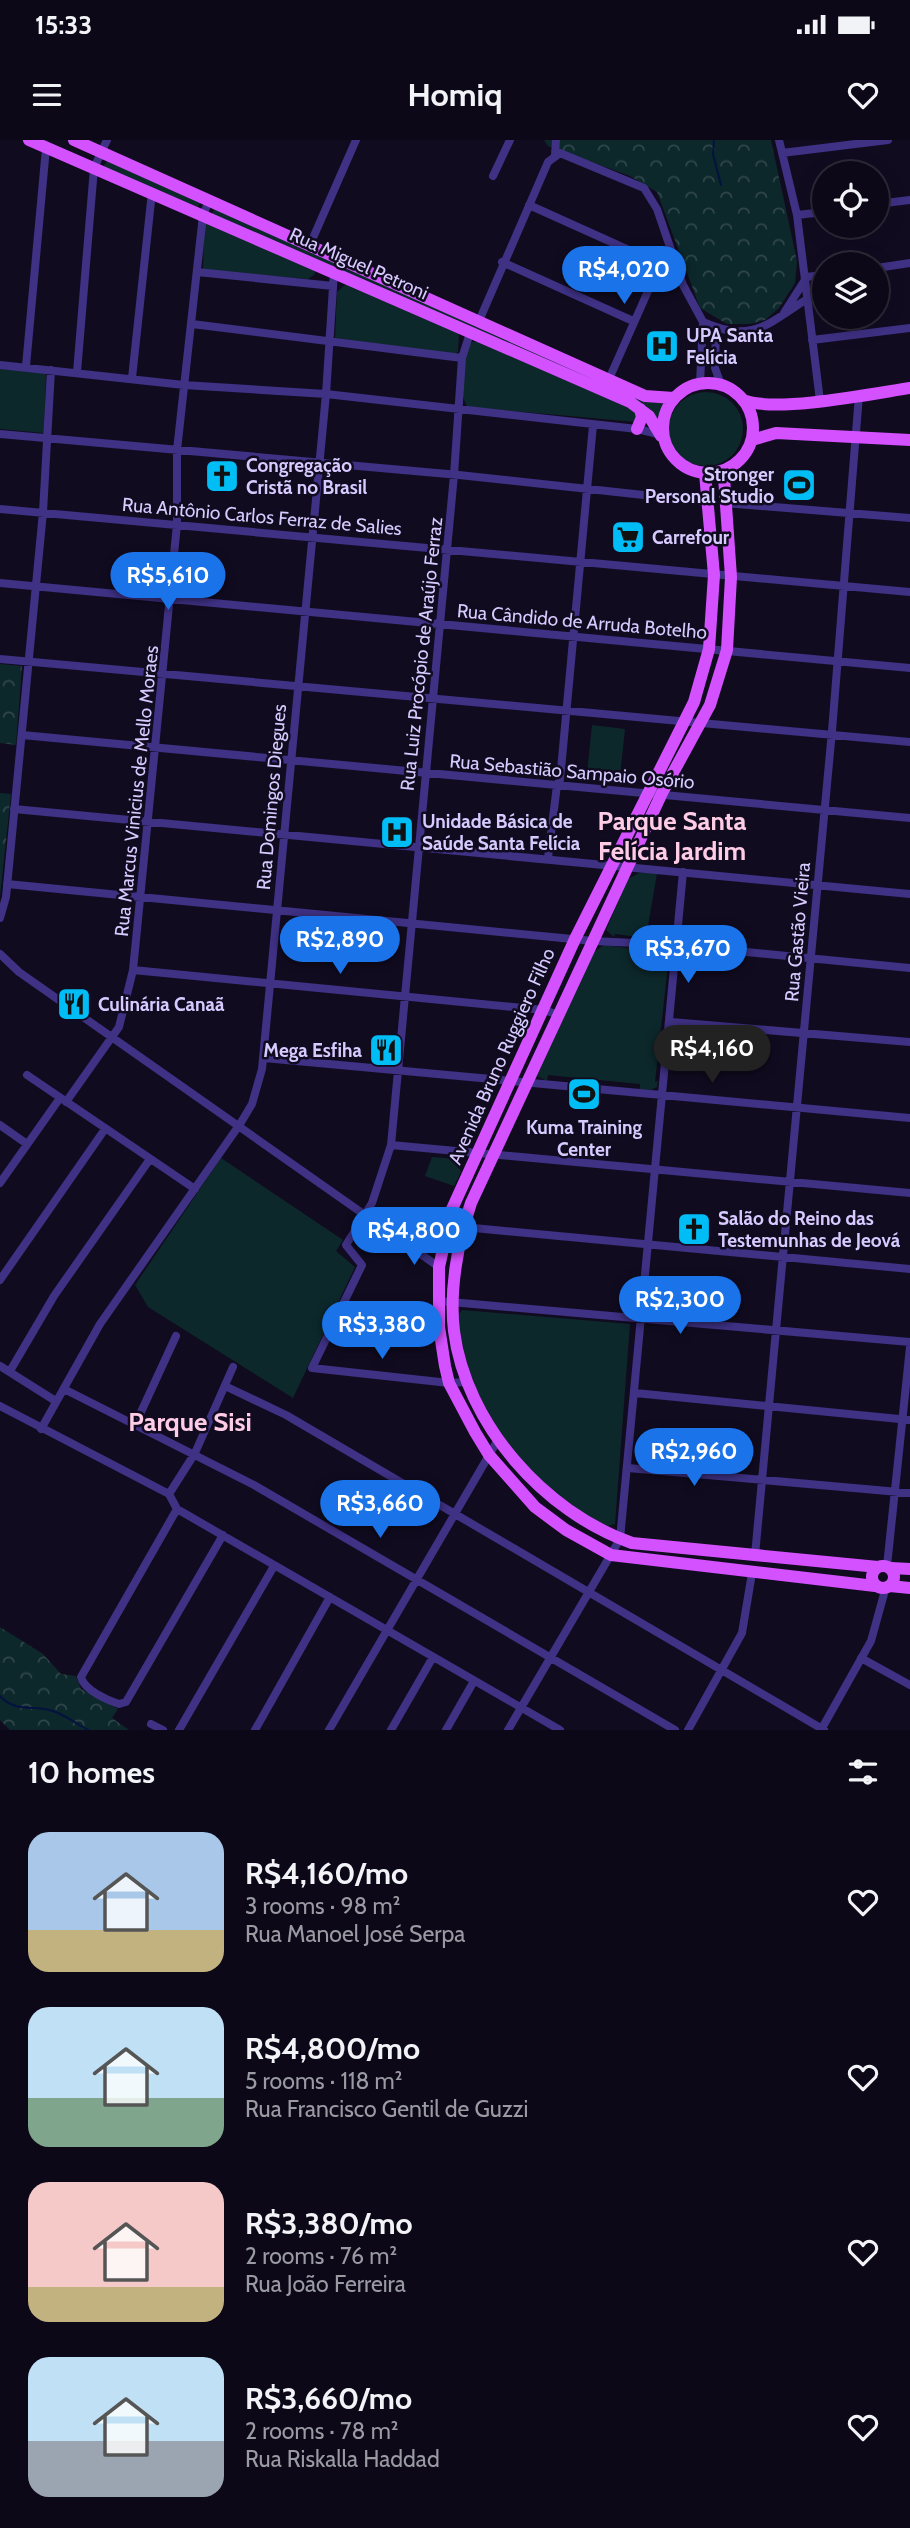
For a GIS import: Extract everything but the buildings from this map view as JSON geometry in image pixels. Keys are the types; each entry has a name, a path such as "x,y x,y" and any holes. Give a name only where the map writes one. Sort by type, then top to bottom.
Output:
{"main road":[{"name":"Rua Miguel Petroni","path":"29,140 640,409 656,424 661,436"},
{"name":"Rua Miguel Petroni","path":"74,140 104,146 209,201 609,380 653,398 674,398"},
{"path":"746,401 752,416 752,440 743,457 732,466 705,473 677,462 661,436 663,417 674,398 700,383 721,385 746,401 764,404 820,401 910,388"},
{"path":"637,429 642,417 640,409"},
{"path":"752,440 774,433 910,440"},
{"name":"Avenida Bruno Ruggiero Filho","path":"732,466 724,477 731,577 727,650 710,705 662,793 630,867 527,1083 452,1209 439,1266 439,1327 449,1383 489,1455 534,1507 566,1530 611,1555 752,1573 910,1588"},
{"name":"Avenida Bruno Ruggiero Filho","path":"705,473 714,575 709,649 694,702 575,939 512,1081 485,1155 463,1227 453,1302 457,1350 466,1382 499,1438 532,1479 557,1504 620,1539 632,1543 910,1569"},
{"path":"885,1567 894,1578 882,1587 872,1576 885,1567"}],"street":[{"path":"309,247 356,140"},
{"path":"493,176 510,140"},
{"path":"555,140 555,155"},
{"path":"779,140 797,215 820,401"},
{"path":"782,153 888,140"},
{"path":"77,372 94,168 104,146"},
{"path":"26,366 46,148"},
{"path":"479,321 502,262 548,162 560,153 644,188 657,209 690,302 703,323 700,383"},
{"path":"132,379 152,192"},
{"path":"889,203 910,200"},
{"name":"Rua Marcus Vinicius de Mello Moraes","path":"0,1183 27,1144 119,1027 133,970 171,597 177,524 177,450 203,215 209,201"},
{"path":"529,205 660,264"},
{"path":"797,215 812,213"},
{"path":"609,380 633,321 660,264 670,250"},
{"path":"502,262 633,321"},
{"path":"889,266 910,263"},
{"path":"197,272 333,286"},
{"name":"Rua Domingos Diegues","path":"41,1429 54,1399 65,1389 100,1324 240,1124 252,1104 264,1058 275,909 285,836 326,394 334,272"},
{"path":"785,314 805,279 812,278"},
{"path":"703,323 741,332 758,330 807,299"},
{"path":"785,314 800,312 810,322"},
{"path":"192,324 461,358"},
{"path":"716,328 715,368 721,385"},
{"path":"812,340 910,328"},
{"name":"Rua Luiz Procópio de Araújo Ferraz","path":"449,1383 312,1367 362,1265 346,1245 375,1198 391,1144 454,475 461,358 470,333"},
{"path":"0,365 184,385 326,394 637,429 661,436"},
{"path":"0,918 7,884 43,512 51,370"},
{"name":"Rua Gastão Vieira","path":"755,1555 832,736 859,395"},
{"path":"548,858 557,785 560,780 593,425"},
{"path":"0,434 454,475 708,502"},
{"path":"724,503 910,518"},
{"name":"Rua Antônio Carlos Ferraz de Salies","path":"0,509 910,592"},
{"name":"Rua Cândido de Arruda Botelho","path":"0,583 910,668"},
{"path":"0,659 910,742"},
{"name":"Rua Sebastião Sampaio Osório","path":"22,735 910,818"},
{"path":"14,809 910,894"},
{"path":"508,1730 620,1539 671,1022 683,872"},
{"path":"7,884 593,941 676,945 910,968"},
{"path":"0,954 19,972 240,1124 439,1266"},
{"path":"133,970 268,985 405,995 544,1010 559,1015"},
{"path":"671,1022 910,1042"},
{"path":"264,1058 910,1118"},
{"path":"27,1075 195,1189"},
{"path":"0,1125 27,1144"},
{"path":"0,1280 105,1129"},
{"path":"391,1144 485,1155 910,1193"},
{"path":"10,1371 54,1296 150,1159"},
{"path":"463,1227 910,1269"},
{"path":"439,1301 777,1330 910,1345 906,1419 885,1567"},
{"path":"135,1425 176,1336"},
{"path":"0,1366 54,1399"},
{"path":"169,1494 195,1453 233,1367"},
{"path":"449,1383 466,1382"},
{"path":"225,1386 286,1415 823,1730 878,1620 884,1594 882,1587"},
{"path":"65,1389 195,1453 418,1578 675,1730"},
{"path":"635,1393 906,1419"},
{"path":"0,1406 169,1494 177,1509 560,1730"},
{"path":"329,1730 499,1438"},
{"path":"628,1468 910,1493"},
{"path":"177,1509 81,1677 86,1686 112,1701 121,1704 126,1702 223,1535"},
{"path":"178,1730 274,1566"},
{"path":"688,1730 744,1626 752,1573"},
{"path":"255,1730 330,1597"},
{"path":"391,1730 433,1657"},
{"path":"861,1658 910,1685"},
{"path":"446,1730 474,1681"},
{"path":"151,1724 163,1730"}],"green space":[{"path":"544,140 771,140 797,261 795,283 779,308 765,320 750,324 727,324 700,308 657,192 630,176 548,146"},
{"path":"107,161 200,204 198,207 103,167"},
{"path":"214,209 631,394 654,403 663,403 658,422 650,414 212,214"},
{"path":"208,223 314,269 315,274 308,279 203,270 204,225"},
{"path":"347,283 459,333 458,352 453,354 335,338 337,292"},
{"path":"478,341 636,411 636,422 468,407 462,385 464,365 472,342"},
{"path":"0,369 39,371 46,374 44,433 0,429"},
{"path":"699,392 713,392 727,398 737,408 743,429 737,450 727,460 713,466 699,466 685,460 675,450 669,436 669,422 675,408 685,398"},
{"path":"0,664 22,666 16,745 0,743"},
{"path":"592,725 625,729 620,776 587,773"},
{"path":"0,793 11,794 0,896"},
{"path":"639,873 657,873 646,938 615,934 614,937 606,930 628,879"},
{"path":"604,945 656,952 657,949 669,956 655,1082 658,1081 657,1087 651,1090 640,1089 640,1084 548,1075 547,1081 537,1076 594,952"},
{"path":"432,1157 456,1159 461,1172 454,1186 425,1176"},
{"path":"221,1158 343,1240 336,1251 355,1267 293,1398 148,1307 135,1285"},
{"path":"462,1310 630,1324 615,1524 604,1527 559,1498 534,1477 510,1448 473,1381 459,1327 458,1318"},
{"path":"0,1627 43,1654 61,1674 76,1676 81,1689 118,1709 112,1718 129,1730 10,1730 0,1720"}],"waterway":[{"path":"714,140 713,154 721,185"},
{"path":"0,1696 6,1702 19,1707 46,1709 57,1713 88,1730"}],"place":[{"name":"UPA Santa Felícia","path":"662,346"},
{"name":"Congregação Cristã no Brasil","path":"222,476"},
{"name":"Stronger Personal Studio","path":"799,485"},
{"name":"Carrefour","path":"628,537"},
{"name":"Unidade Básica de Saúde Santa Felícia","path":"397,832"},
{"name":"Culinária Canaã","path":"74,1004"},
{"name":"Mega Esfiha","path":"386,1050"},
{"name":"Kuma Training Center","path":"584,1094"},
{"name":"Salão do Reino das Testemunhas de Jeová","path":"694,1229"}],"district":[{"name":"Parque Santa Felícia Jardim","path":"672,836"},
{"name":"Parque Sisi","path":"190,1422"}]}
